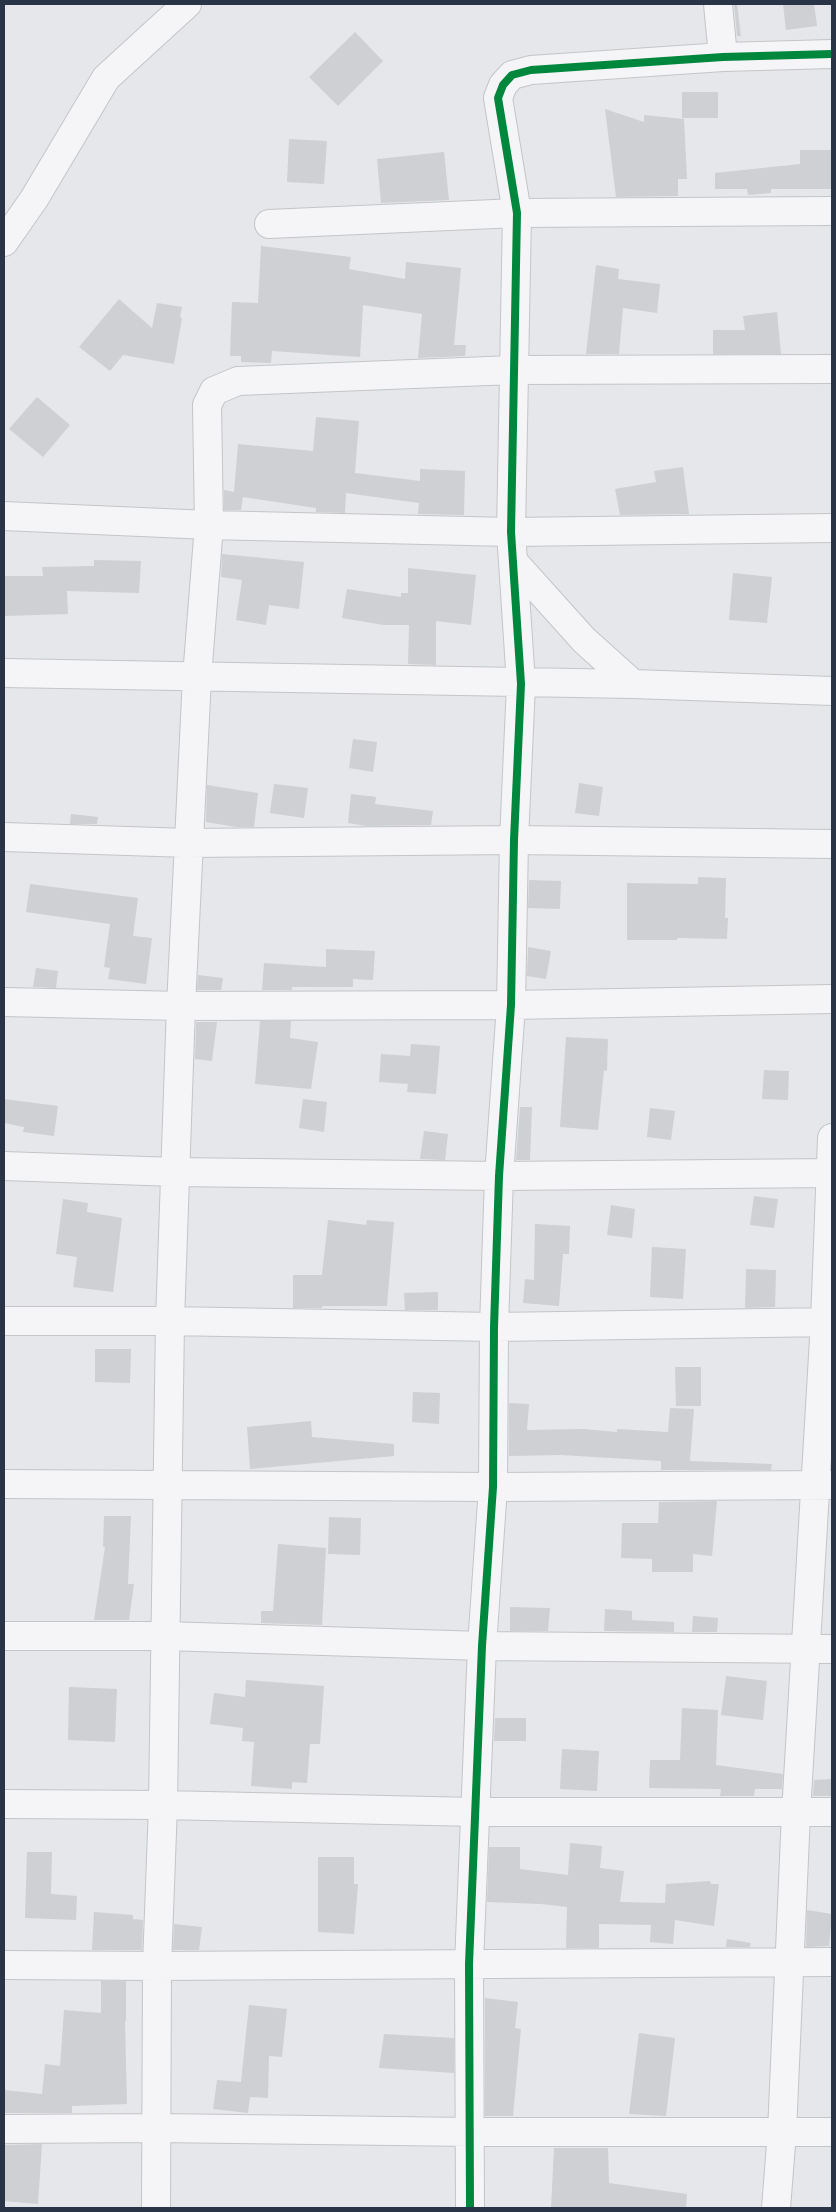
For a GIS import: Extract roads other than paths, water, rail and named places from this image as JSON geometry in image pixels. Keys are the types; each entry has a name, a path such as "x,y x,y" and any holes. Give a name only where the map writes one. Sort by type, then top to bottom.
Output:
{"street":[{"path":"4,242 34,199 106,78 187,4"},
{"path":"718,4 723,57"},
{"path":"470,2208 469,1964 482,1646 493,1487 494,1327 499,1176 511,1005 514,840 521,684 511,532 517,214 498,98 503,85 512,75 531,70 723,57 832,54"},
{"path":"269,224 517,214 832,211"},
{"path":"156,2208 157,1966 162,1805 170,1321 180,1006 198,677 209,525 207,405 214,391 238,381 513,370 832,368"},
{"path":"4,516 209,525 511,532 832,528"},
{"path":"513,561 584,640 633,684"},
{"path":"4,673 521,684 633,684 832,691"},
{"path":"4,837 189,843 514,840 832,844"},
{"path":"4,1002 180,1006 511,1005 832,999"},
{"path":"776,2208 782,2132 796,1813 819,1649 829,1322 832,1138"},
{"path":"4,1166 175,1172 499,1176 832,1173"},
{"path":"4,1321 170,1321 494,1327 829,1322"},
{"path":"4,1484 493,1487 824,1485"},
{"path":"4,1636 165,1636 482,1646 819,1649"},
{"path":"4,1804 162,1805 476,1812 832,1812"},
{"path":"4,1965 157,1966 832,1962"},
{"path":"4,2129 156,2128 471,2132 832,2132"}]}
